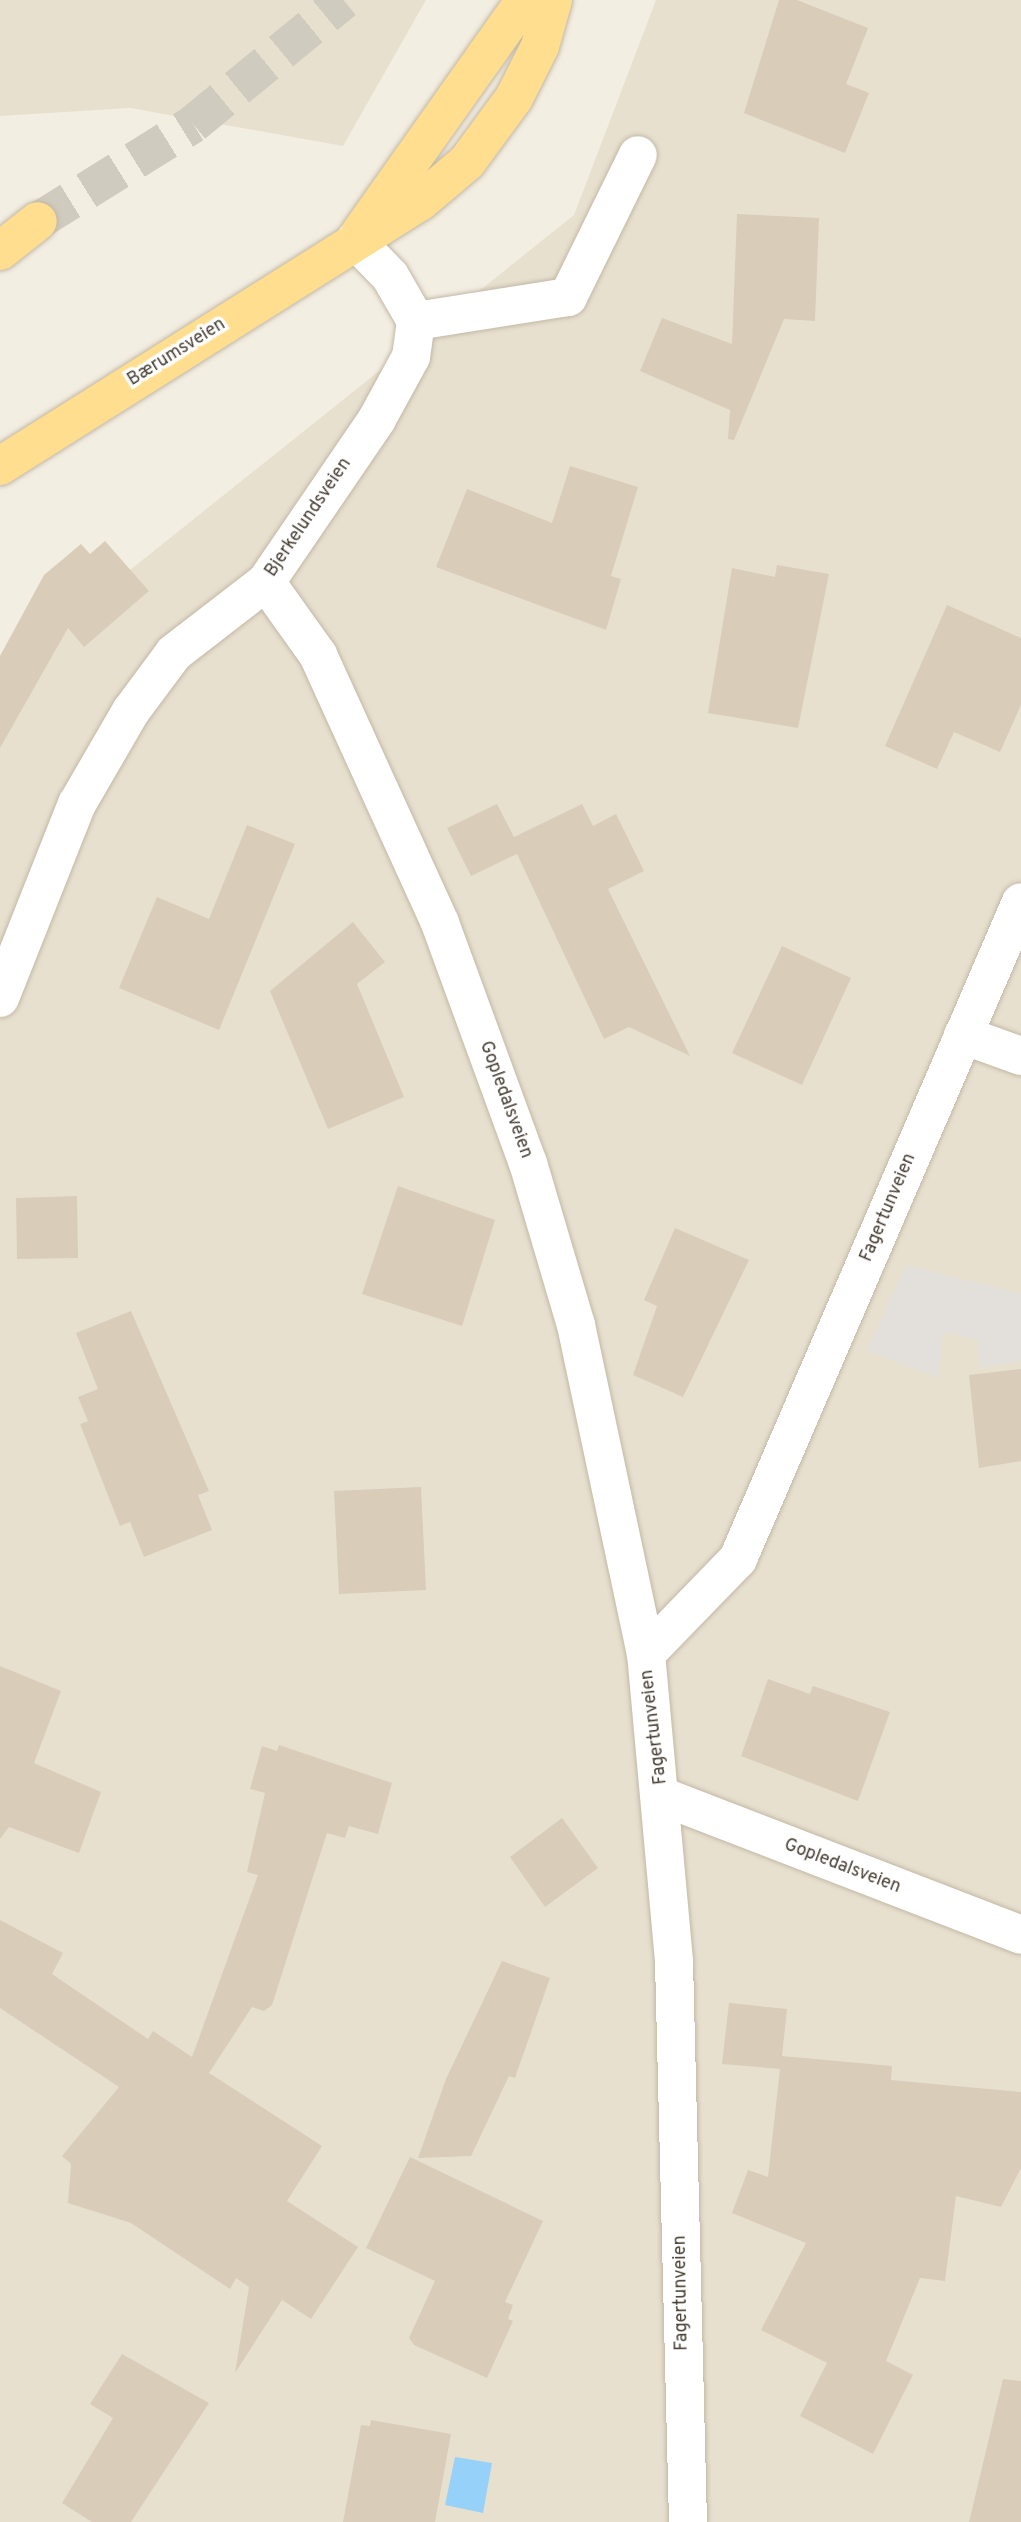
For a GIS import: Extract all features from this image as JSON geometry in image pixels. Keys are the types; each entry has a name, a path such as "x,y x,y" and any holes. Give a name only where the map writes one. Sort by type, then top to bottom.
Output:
{"main road":[{"name":"Bærumsveien","path":"355,240 525,0"},
{"name":"Bærumsveien","path":"0,466 355,240 421,201 467,162 514,98 540,46 553,0"},
{"path":"0,233 38,221 0,251"}],"street":[{"path":"355,240 390,276 416,321 568,297 638,155"},
{"name":"Bjerkelundsveien","path":"0,998 77,804 131,711 174,653 266,582 377,419 411,356 416,321"},
{"name":"Gopledalsveien","path":"266,582 318,655 435,911 528,1163 576,1325 646,1654"},
{"name":"Fagertunveien","path":"688,2522 674,1961 664,1797 646,1654 737,1559 1021,902"},
{"path":"963,1035 1021,1056"},
{"name":"Gopledalsveien","path":"664,1797 1021,1934"}],"shaded area":[{"path":"0,0 426,0 343,146 130,108 0,116"},
{"path":"656,0 1021,0 1021,2522 0,2522 0,674 574,215"},
{"path":"906,1265 1021,1294 1021,1361 981,1368 977,1340 943,1332 939,1378 867,1351"}],"water":[{"path":"455,2457 492,2463 483,2513 445,2505"}],"building":[{"path":"779,0 797,0 868,28 846,84 869,93 845,153 744,113"},
{"path":"737,214 819,218 815,321 784,319 734,440 728,439 730,410 640,371 662,318 732,344"},
{"path":"570,466 638,487 611,576 621,579 606,630 436,567 467,489 552,523"},
{"path":"105,541 149,591 84,647 68,628 0,748 0,656 44,575 81,544 90,554"},
{"path":"777,565 829,574 798,728 708,713 732,568 775,577"},
{"path":"947,605 1021,638 1021,705 1000,752 954,732 937,769 885,746"},
{"path":"497,804 514,837 582,804 593,826 616,814 644,871 608,889 690,1056 629,1027 604,1039 517,854 471,876 447,828"},
{"path":"247,825 295,844 219,1030 119,988 157,897 209,919"},
{"path":"353,922 385,962 357,984 404,1097 328,1129 270,991"},
{"path":"782,946 851,978 802,1085 732,1053"},
{"path":"398,1186 495,1220 462,1326 362,1294"},
{"path":"77,1196 78,1258 17,1259 16,1198"},
{"path":"675,1228 749,1260 683,1397 633,1375 657,1306 644,1300"},
{"path":"131,1311 209,1491 198,1495 212,1530 144,1557 130,1522 120,1526 80,1424 88,1421 78,1397 98,1389 76,1333"},
{"path":"1021,1369 1021,1461 979,1468 969,1375"},
{"path":"421,1487 426,1590 339,1594 334,1491"},
{"path":"0,1666 61,1691 34,1763 101,1792 79,1853 9,1827 0,1839"},
{"path":"768,1679 810,1694 813,1686 890,1712 858,1801 741,1756"},
{"path":"279,1745 392,1783 378,1834 349,1826 345,1838 327,1833 272,2005 264,2011 252,2007 209,2073 322,2146 287,2201 358,2247 311,2319 282,2300 235,2373 249,2287 236,2278 230,2289 131,2223 68,2203 71,2164 62,2156 119,2087 0,2008 0,1920 63,1953 52,1974 148,2039 153,2031 192,2057 258,1875 247,1872 265,1793 250,1789 262,1746 277,1751"},
{"path":"562,1818 598,1868 545,1907 510,1857"},
{"path":"502,1961 550,1978 515,2078 509,2076 471,2156 418,2158 446,2079"},
{"path":"729,2003 787,2009 782,2056 892,2066 891,2080 1021,2092 1021,2168 1001,2207 956,2196 945,2281 920,2278 886,2361 913,2375 873,2454 800,2416 827,2363 761,2330 806,2243 732,2213 748,2170 768,2177 780,2069 722,2064"},
{"path":"410,2157 543,2221 505,2302 513,2305 508,2319 513,2321 487,2378 414,2345 409,2338 435,2281 366,2248"},
{"path":"122,2354 209,2403 131,2522 92,2522 62,2503 113,2418 90,2404"},
{"path":"1003,2379 1021,2381 1021,2522 969,2522"},
{"path":"371,2420 451,2434 435,2522 343,2522 361,2425 370,2426"}],"tunnel":[{"path":"38,221 193,124 344,0"}]}
